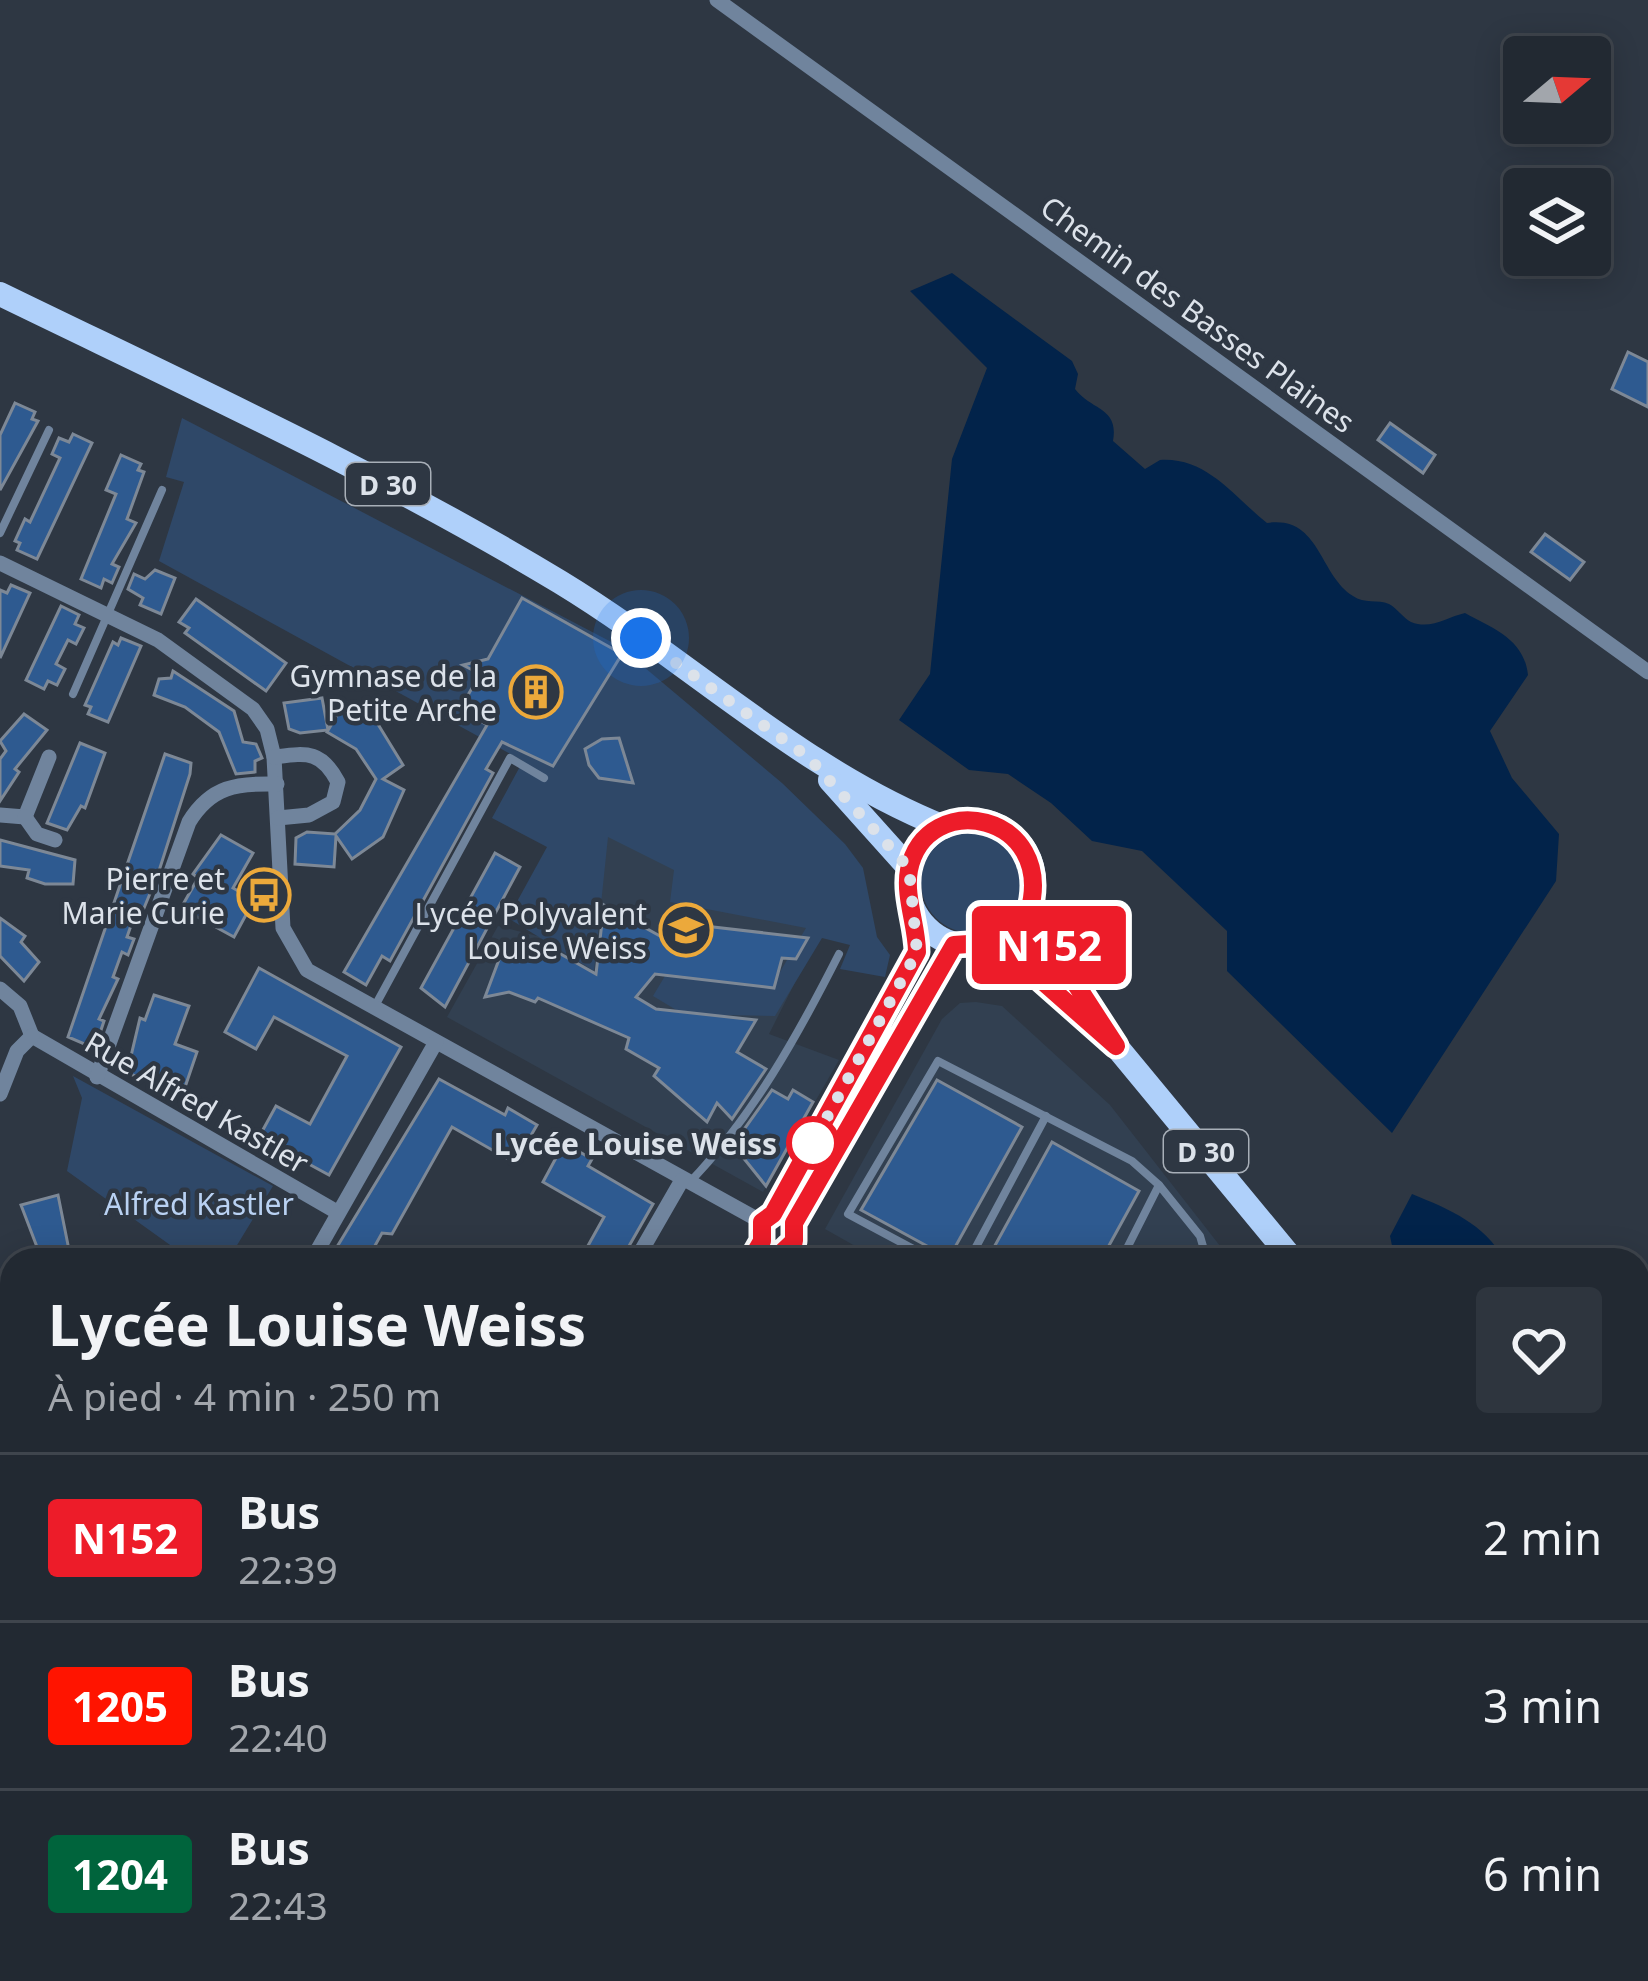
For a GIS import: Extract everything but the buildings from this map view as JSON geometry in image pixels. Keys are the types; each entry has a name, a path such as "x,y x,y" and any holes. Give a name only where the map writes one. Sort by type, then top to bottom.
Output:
{"main road":[{"name":"D 30","path":"0,294 457,521 565,586 808,757 881,802 944,827"},
{"name":"D 30","path":"808,757 909,868"},
{"path":"974,820 1013,835 1034,871 1029,912 998,942 954,945 933,934 916,916 908,893 909,868 920,846 944,827 974,820"},
{"name":"D 30","path":"1029,912 1116,1046 1283,1248"},
{"name":"D 30","path":"998,942 1116,1046"}],"street":[{"name":"Chemin des Basses Plaines","path":"716,0 1648,672"},
{"path":"0,563 111,614 236,694 267,729 277,784 283,928 307,970 686,1182 768,1218 794,1223"},
{"path":"274,757 310,752 328,762 338,782 333,802 309,815 278,818"},
{"path":"25,818 49,757"},
{"path":"97,1077 189,822 202,801 219,790 240,782 277,784"},
{"path":"0,815 25,818 38,834 55,840"},
{"path":"758,1248 768,1218 917,952 916,916"},
{"path":"786,1248 794,1241 794,1223 954,945"},
{"path":"0,989 20,1006 32,1036 17,1052 0,1094"},
{"name":"Rue Alfred Kastler","path":"32,1036 337,1212"},
{"path":"318,1248 436,1042"},
{"path":"644,1248 686,1182"},
{"path":"762,1241 770,1248"}],"lane":[{"path":"0,533 49,430"},
{"path":"73,694 162,490"},
{"path":"374,1007 510,758 544,778"},
{"path":"686,1182 734,1132 802,1028 839,954"},
{"path":"912,1248 848,1214 938,1061 1132,1161 1159,1185 1200,1236 1204,1248"},
{"path":"975,1248 1046,1116"},
{"path":"1127,1248 1159,1185"}],"shaded area":[{"path":"952,273 1072,361 1078,374 1075,389 1108,415 1113,441 1145,469 1160,460 1206,471 1267,523 1285,523 1309,537 1353,596 1389,604 1418,624 1465,613 1506,636 1521,652 1528,675 1490,731 1512,778 1559,834 1556,881 1392,1133 1227,971 1227,931 1142,851 1092,841 1051,803 1008,774 969,770 899,720 930,674 952,459 987,368 910,291"},
{"name":"Lycée Polyvalent Louise Weiss","path":"557,780 820,933 769,1034 839,1060 763,1192 447,1017 498,926 545,938"},
{"path":"960,1003 1002,1006 1110,1105 1222,1248 859,1248 825,1229 942,1019"},
{"path":"1412,1194 1453,1212 1497,1248 1392,1248 1390,1236"}],"green space":[{"path":"182,418 619,646 782,783 845,844 863,868 877,937 890,955 885,977 840,969 850,945 822,938 775,1016 725,1015 713,1032 653,996 665,976 774,982 806,928 670,902 674,870 608,837 594,971 508,918 547,847 492,818 523,761 159,561 184,482 166,477"},
{"path":"972,831 992,834 1015,853 1023,882 1020,902 1001,925 972,933 952,930 929,911 921,882 924,862 943,839"},
{"name":"Alfred Kastler","path":"73,1076 273,1186 235,1248 174,1248 67,1171 82,1098"}],"bus line":[{"name":"N152","path":"758,1248 762,1222 773,1214 917,952 916,916 908,893 909,868 920,846 953,822 995,824 1026,851 1034,871 1029,912 1116,1046 998,942 954,945 877,1072 794,1223 796,1235 786,1248"}],"place":[{"name":"Gymnase de la Petite Arche","path":"536,692"},
{"name":"Pierre et Marie Curie","path":"264,895"},
{"name":"Lycée Polyvalent Louise Weiss","path":"686,930"},
{"name":"Lycée Louise Weiss","path":"813,1143"}],"route":[{"path":"641,638 808,757 909,868 917,952 811,1146 813,1143"}]}
